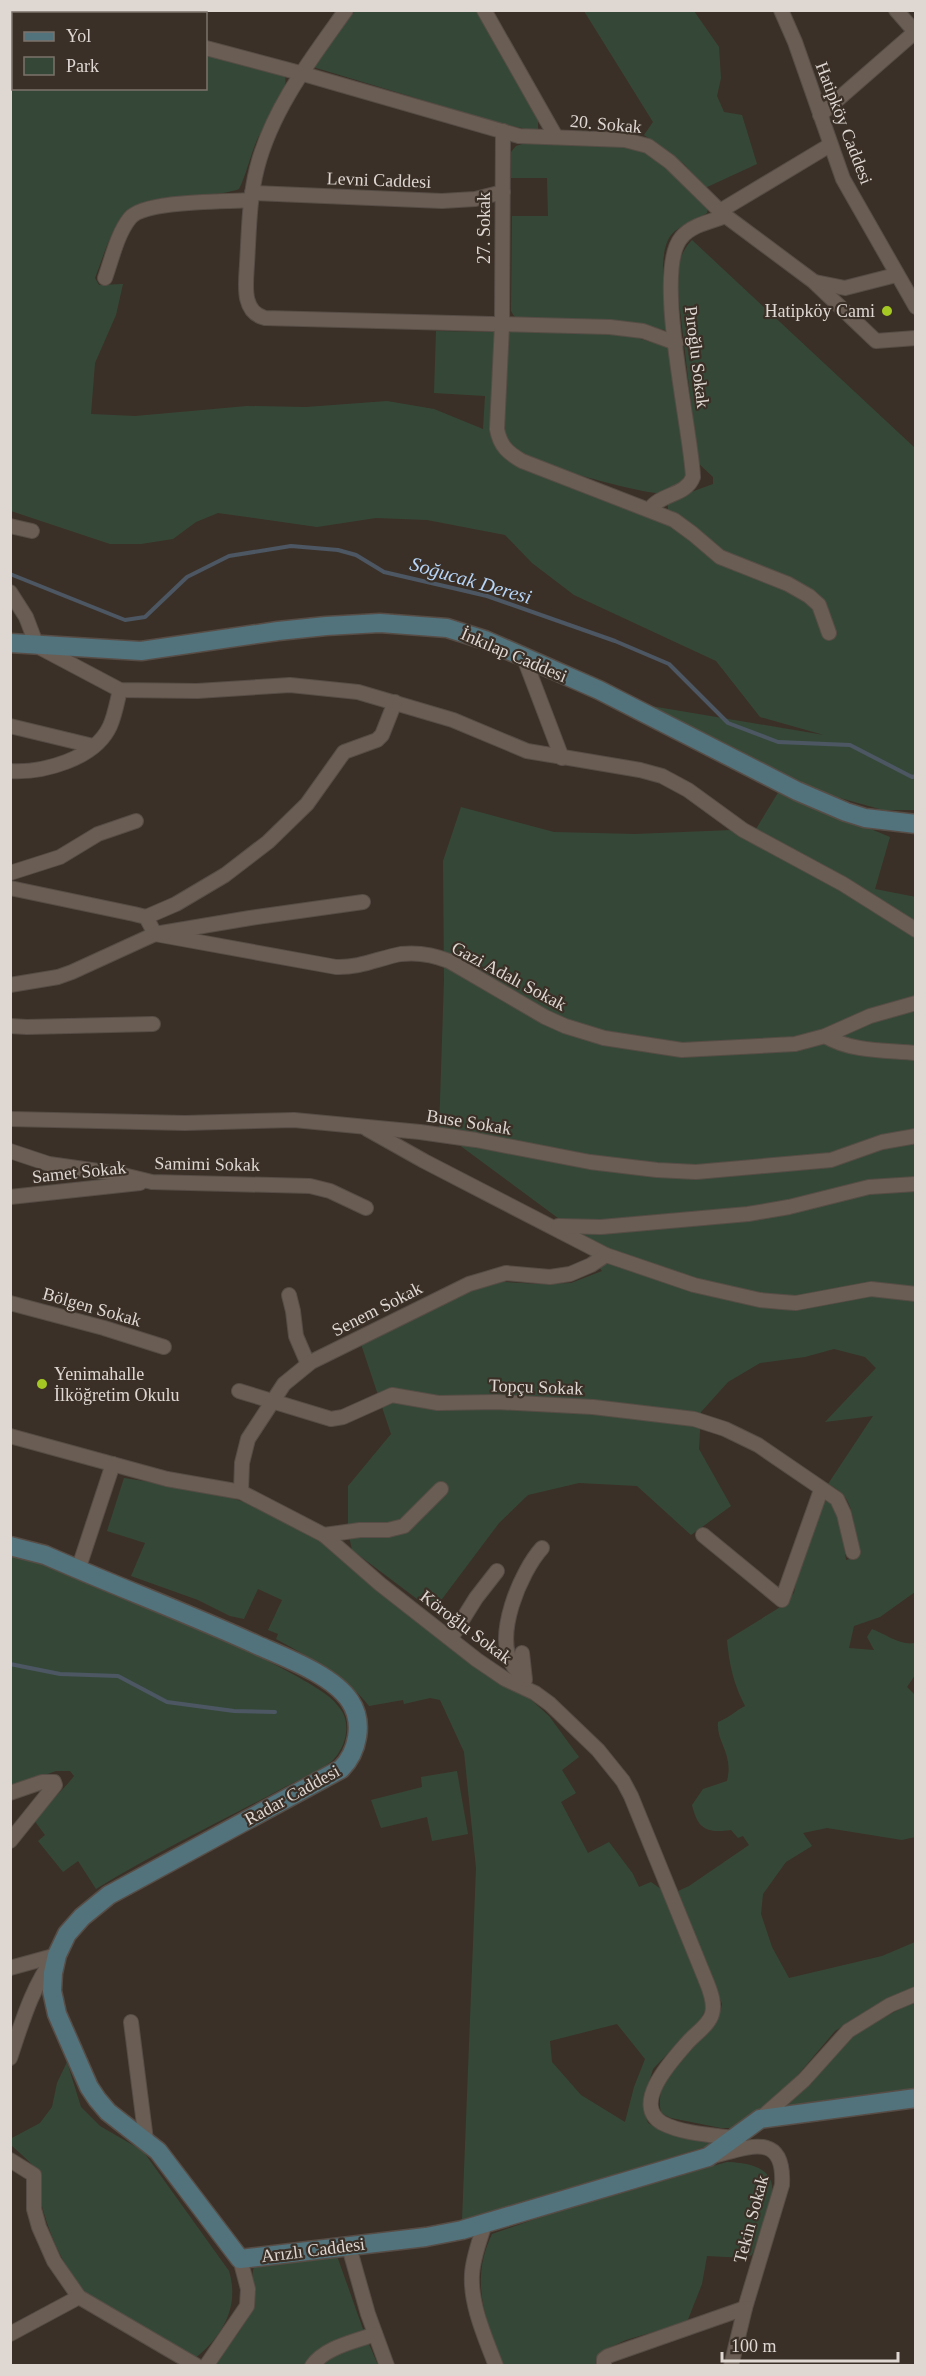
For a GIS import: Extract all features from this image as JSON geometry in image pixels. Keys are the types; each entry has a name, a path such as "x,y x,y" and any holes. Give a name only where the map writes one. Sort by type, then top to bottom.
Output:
{"street":[{"path":"346,10 300,72 261,154 252,196 246,295 255,314 265,318 626,328 643,331 676,343"},
{"path":"484,10 556,137"},
{"name":"Hatipköy Caddesi","path":"781,10 795,42 843,179 915,307"},
{"path":"820,115 915,32 896,10"},
{"name":"20. Sokak","path":"207,48 300,72 519,136 625,140 648,146 670,162 723,213 813,281 876,341 915,338"},
{"name":"27. Sokak","path":"503,131 502,325 496,429 499,440 507,452 522,461 650,509 684,527 720,557 788,584 809,596 819,604 829,633"},
{"name":"Pıroğlu Sokak","path":"650,509 659,500 686,489 693,477 671,293 672,264 676,246 680,238 693,229 723,213 830,145"},
{"name":"Levni Caddesi","path":"105,278 122,232 135,213 153,206 252,196 442,201 475,199 503,192"},
{"path":"813,281 845,288 896,275"},
{"path":"10,526 32,531"},
{"path":"10,592 26,617 37,646 120,690 197,691 290,685 358,692 453,720 511,746 562,758 640,770 662,776 688,790 743,830 843,884 915,930"},
{"name":"İnkılap Caddesi","path":"10,644 141,651 278,631 380,623 447,628 467,633 599,690 797,791 836,808 865,818 915,824"},
{"path":"524,658 562,758"},
{"path":"10,771 48,769 80,755 93,746 110,726 120,690"},
{"path":"10,888 146,917 185,899 225,875 268,842 307,804 344,752 378,740 395,702"},
{"path":"10,726 93,746"},
{"path":"10,873 60,857 98,834 136,821"},
{"path":"10,985 58,977 155,934 363,902"},
{"path":"146,917 155,934"},
{"name":"Gazi Adalı Sokak","path":"155,934 336,967 357,966 402,954 432,956 449,961 545,1017 565,1026 604,1038 682,1050 783,1046 825,1036 870,1016 915,1003"},
{"path":"10,1026 153,1024"},
{"path":"825,1036 839,1044 851,1047 915,1053"},
{"name":"Buse Sokak","path":"10,1119 185,1123 294,1120 360,1125 476,1140 626,1167 696,1172 831,1160 882,1142 915,1136"},
{"path":"360,1125 424,1161 554,1226 606,1255 694,1285 760,1300 796,1303 872,1289 915,1294"},
{"name":"Samimi Sokak","path":"10,1151 49,1164 119,1174 152,1182 310,1186 330,1191 366,1208"},
{"name":"Samet Sokak","path":"10,1197 152,1182"},
{"path":"554,1226 601,1227 748,1214 789,1207 869,1187 915,1184"},
{"name":"Senem Sokak","path":"241,1492 244,1450 248,1439 272,1401 291,1377 308,1364 469,1284 506,1273 550,1277 570,1274 591,1265 606,1255"},
{"path":"289,1295 296,1336 308,1364"},
{"name":"Bölgen Sokak","path":"10,1303 164,1347"},
{"name":"Topçu Sokak","path":"239,1391 331,1419 343,1417 392,1395 438,1402 497,1402 593,1407 694,1419 725,1429 758,1445 837,1499 853,1552"},
{"name":"Köroğlu Sokak","path":"10,1436 167,1479 241,1492 324,1535 380,1584 494,1672 525,1682 550,1704 597,1750 623,1781 711,1994 713,2006 710,2019 665,2068 657,2082 652,2096 654,2114 660,2122 671,2126 735,2138"},
{"path":"78,1570 113,1464"},
{"path":"324,1535 371,1529 388,1530 404,1526 441,1489"},
{"path":"703,1535 782,1600 821,1490"},
{"name":"Radar Caddesi","path":"10,1546 45,1555 231,1633 325,1679 350,1701 355,1711 358,1736 352,1756 341,1769 153,1870 93,1906 68,1934 57,1954"},
{"path":"525,1682 509,1658 507,1637 514,1595 524,1574 542,1548"},
{"path":"451,1638 476,1598 497,1571"},
{"path":"522,1653 525,1682"},
{"path":"10,1792 47,1781 54,1782 55,1785 10,1841"},
{"path":"10,1968 57,1954"},
{"path":"10,2058 31,1996 43,1973 57,1954"},
{"name":"Arızlı Caddesi","path":"57,1954 53,1973 54,2003 89,2087 108,2112 146,2140 169,2164 240,2259 426,2237 485,2223 708,2157 760,2119"},
{"path":"760,2119 804,2080 848,2031 915,1994"},
{"path":"131,2022 146,2140"},
{"path":"760,2119 915,2098"},
{"name":"Tekin Sokak","path":"708,2157 755,2145 771,2149 781,2162 782,2185 745,2308 731,2366"},
{"path":"10,2160 34,2175 34,2209 39,2227 54,2261 79,2297 197,2366"},
{"path":"485,2223 471,2275 473,2298 496,2366"},
{"path":"349,2247 387,2366"},
{"path":"206,2366 247,2306 248,2289 240,2259"},
{"path":"10,2334 79,2297"},
{"path":"604,2366 604,2359 608,2355 745,2308"},
{"path":"312,2366 317,2358 327,2352 375,2334"}],"green space":[{"path":"11,11 97,11 12,12 12,90 207,90 207,52 285,76 285,84 276,109 257,140 239,189 208,195 156,199 141,203 128,211 118,222 95,278 99,285 123,284 116,315 95,363 91,414 135,416 247,406 306,407 387,401 434,409 483,429 485,396 434,393 436,331 496,332 492,430 517,465 634,512 662,520 687,536 708,556 826,608 733,559 668,512 668,504 683,495 713,484 713,477 698,463 677,284 680,260 692,240 915,448 915,810 883,810 815,791 645,705 824,735 760,717 716,661 574,595 532,563 505,535 427,520 376,518 317,527 218,513 196,522 173,539 141,544 110,544 11,511"},
{"path":"355,11 476,11 538,119 538,129 526,129 499,123 313,67"},
{"path":"584,11 694,11 719,47 721,78 717,96 724,112 742,115 757,164 705,188 684,164 644,135 653,122"},
{"path":"525,143 621,145 635,148 669,169 708,208 707,213 703,216 675,231 666,244 663,282 669,331 635,323 518,319 514,316 511,311 512,216 548,216 547,178 511,178 511,152 516,146"},
{"path":"506,330 628,335 670,348 687,471 680,483 669,491 649,492 560,469 514,450 508,444 502,431"},
{"path":"779,791 890,837 875,889 916,897 915,1592 880,1617 854,1626 849,1648 874,1650 867,1637 872,1629 898,1641 915,1643 915,1675 907,1687 915,1695 915,1837 902,1840 827,1828 803,1833 812,1846 786,1862 763,1894 761,1914 772,1947 789,1978 882,1956 915,1942 915,1986 872,2007 835,2031 786,2089 753,2116 733,2128 721,2128 671,2118 661,2113 660,2096 665,2081 674,2068 708,2032 717,2019 722,2004 678,1891 749,1845 743,1836 738,1838 731,1830 716,1831 705,1828 697,1820 692,1805 703,1789 727,1781 729,1771 727,1756 718,1722 745,1706 733,1674 727,1640 782,1606 794,1593 798,1573 824,1501 832,1502 841,1524 846,1560 856,1557 857,1544 851,1508 841,1492 828,1484 873,1416 825,1422 876,1368 865,1357 834,1349 805,1357 760,1363 728,1382 701,1412 699,1449 731,1506 691,1535 637,1486 579,1483 528,1495 499,1523 433,1611 352,1550 348,1531 348,1486 391,1434 361,1344 441,1303 483,1285 504,1282 571,1283 602,1271 566,1224 439,1130 444,980 443,861 461,807 554,832 635,834 756,829"},
{"path":"124,1478 198,1490 253,1505 331,1547 528,1697 549,1716 579,1757 562,1770 576,1793 561,1802 588,1853 609,1842 633,1874 639,1887 651,1882 665,1892 706,1998 707,2007 700,2020 653,2069 644,2098 648,2123 660,2130 712,2143 462,2221 476,1868 464,1752 440,1700 430,1698 404,1704 403,1700 369,1706 338,1676 276,1639 278,1634 268,1630 282,1600 258,1589 244,1619 230,1616 198,1600 131,1576 145,1543 107,1531","holes":["617,2024 645,2059 634,2087 625,2122 581,2095 552,2062 550,2041"]},
{"path":"11,1554 70,1572 110,1589 233,1644 314,1686 334,1701 345,1718 346,1732 342,1747 334,1759 318,1770 96,1889 78,1861 63,1872 38,1841 45,1835 34,1820 74,1776 70,1771 56,1771 11,1787"},
{"path":"457,1771 468,1834 432,1841 427,1817 381,1828 371,1800 422,1787 421,1777"},
{"path":"915,2001 915,2088 859,2100 782,2110 811,2084 851,2035"},
{"path":"67,2062 81,2107 100,2126 143,2151 229,2271 232,2297 226,2320 213,2341 194,2359 90,2297 81,2287 65,2264 53,2239 40,2199 37,2172 11,2145 10,2139 40,2123 52,2107 57,2083"},
{"path":"727,2162 749,2165 764,2171 771,2181 770,2207 752,2255 745,2258 707,2256 702,2284 687,2322 626,2340 602,2351 600,2365 503,2365 482,2301 482,2269 492,2234 584,2202"},
{"path":"337,2256 364,2332 323,2347 310,2358 306,2365 214,2366 243,2326 252,2309 255,2264"},
{"path":"368,2342 378,2365 320,2366 326,2358"}],"waterway":[{"name":"Soğucak Deresi","path":"10,574 125,620 145,617 187,577 229,556 291,546 338,550 356,555 384,572 487,596 615,641 669,664 728,723 778,742 850,745 912,777 916,776"},
{"path":"10,1664 60,1674 118,1676 167,1702 234,1711 275,1712"}],"place":[{"name":"Hatipköy Cami","path":"887,311"},
{"name":"Yenimahalle İlköğretim Okulu","path":"42,1384"}]}
